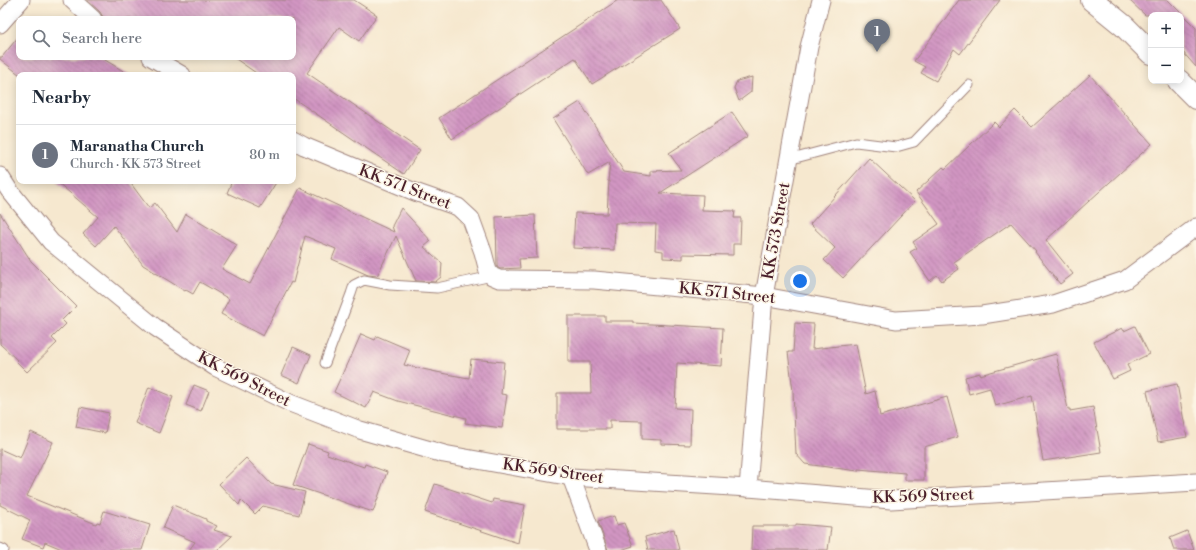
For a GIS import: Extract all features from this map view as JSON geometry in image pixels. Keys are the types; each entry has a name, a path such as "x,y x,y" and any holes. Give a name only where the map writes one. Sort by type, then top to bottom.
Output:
{"main road":[{"path":"1092,0 1124,26 1148,50"},
{"path":"1182,84 1196,98"}],"street":[{"path":"0,24 21,0"},
{"path":"72,0 90,16"},
{"name":"KK 573 Street","path":"748,488 764,296 809,47 821,0"},
{"path":"155,60 177,72"},
{"name":"KK 571 Street","path":"296,142 415,192 458,207 472,219 488,271 492,276 499,280 594,280 764,296 896,320 982,315 1053,304 1125,280 1196,228"},
{"name":"KK 569 Street","path":"0,176 9,190 51,242 154,327 215,367 290,403 360,430 444,454 571,477 748,488 891,500 1196,482"},
{"path":"571,477 598,550"}],"lane":[{"path":"788,160 856,142 896,147 914,142 969,84"},
{"path":"325,363 354,285 364,280 390,285 436,288 492,276"},
{"path":"0,548 4,550"}],"building":[{"path":"87,0 354,0 377,15 359,41 339,27 307,73 420,150 404,174 296,100 296,72 255,72 237,60 296,60 296,16 102,16"},
{"path":"618,0 661,0 680,29 592,84 575,58 452,139 439,118"},
{"path":"959,0 1000,0 960,54 954,49 936,81 921,73 925,67 914,61"},
{"path":"1129,0 1168,0 1180,12 1148,12 1148,15 1145,15"},
{"path":"1184,16 1196,28 1196,67 1184,53"},
{"path":"16,40 16,60 105,60 125,72 16,72 0,59 0,57 2,57"},
{"path":"1090,75 1152,144 1046,240 1073,274 1060,284 1035,252 1036,251 1011,223 954,262 959,269 942,281 937,275 930,281 910,252 917,248 913,242 939,224 916,192 943,167 945,169 994,122 999,127 1015,110 1032,127"},
{"path":"752,77 751,92 739,101 734,88 737,81"},
{"path":"580,102 624,172 651,176 651,171 681,170 669,153 732,112 748,136 660,193 703,195 702,210 735,211 734,218 741,218 740,244 733,244 733,255 683,254 683,259 663,258 663,251 655,250 656,224 615,223 614,250 573,248 575,213 607,214 610,162 588,175 553,119"},
{"path":"869,158 915,201 843,278 824,260 835,248 810,224"},
{"path":"60,184 131,184 149,208 155,203 177,232 186,214 237,245 222,269 250,284 300,188 394,232 392,226 401,208 431,241 424,247 442,263 441,277 435,282 416,281 396,236 377,276 368,275 332,259 336,249 305,236 293,283 291,282 263,336 221,314 229,299 200,282 193,294 186,290 185,291 143,265 114,226 96,246 83,234 98,217"},
{"path":"231,184 275,184 260,208 227,193"},
{"path":"0,213 31,261 76,306 62,320 66,324 52,338 57,343 27,372 0,344"},
{"path":"535,215 537,258 519,259 520,268 498,268 496,217"},
{"path":"568,316 605,316 605,321 633,321 633,323 723,328 721,366 677,363 675,408 691,409 690,445 661,444 661,440 642,439 642,421 610,420 610,429 557,429 557,393 591,393 590,362 568,362"},
{"path":"795,323 814,324 812,349 856,344 866,394 875,391 880,416 947,397 958,437 924,447 924,480 905,480 905,473 858,469 858,471 805,464 796,454 793,391 788,352 793,352"},
{"path":"1135,326 1149,354 1127,365 1130,371 1113,379 1094,342 1122,328 1124,331"},
{"path":"361,334 375,340 377,336 410,350 404,365 446,374 469,378 471,359 504,362 501,394 507,395 502,428 465,423 466,418 398,401 374,392 366,408 334,392"},
{"path":"293,347 311,355 299,383 281,375"},
{"path":"1056,354 1068,409 1070,409 1070,411 1093,407 1101,452 1043,461 1032,396 995,406 990,388 969,394 965,377 980,373 980,375"},
{"path":"1177,384 1187,437 1158,442 1147,391"},
{"path":"194,385 209,391 201,411 186,405"},
{"path":"149,387 173,397 159,433 135,423"},
{"path":"80,407 109,413 105,433 76,427"},
{"path":"31,432 53,442 27,496 96,524 97,522 100,523 104,511 150,525 142,550 64,550 45,542 43,547 22,539 30,520 0,505 0,449 20,458"},
{"path":"308,444 328,451 327,454 364,467 365,464 387,472 373,512 293,485"},
{"path":"246,458 271,484 305,492 299,515 263,506 255,514 241,500 239,505 219,484"},
{"path":"435,484 492,503 493,499 525,505 518,543 425,512"},
{"path":"173,505 206,519 206,521 217,526 214,530 232,536 217,550 189,550 195,542 163,528"},
{"path":"614,516 617,525 624,523 633,546 621,550 608,550 598,521"},
{"path":"796,524 831,527 828,550 751,550 752,526 796,526"},
{"path":"674,529 679,550 648,550 645,537"},
{"path":"1187,531 1194,550 1174,550 1170,538"}],"place":[{"name":"Maranatha Church","path":"877,52"}]}
